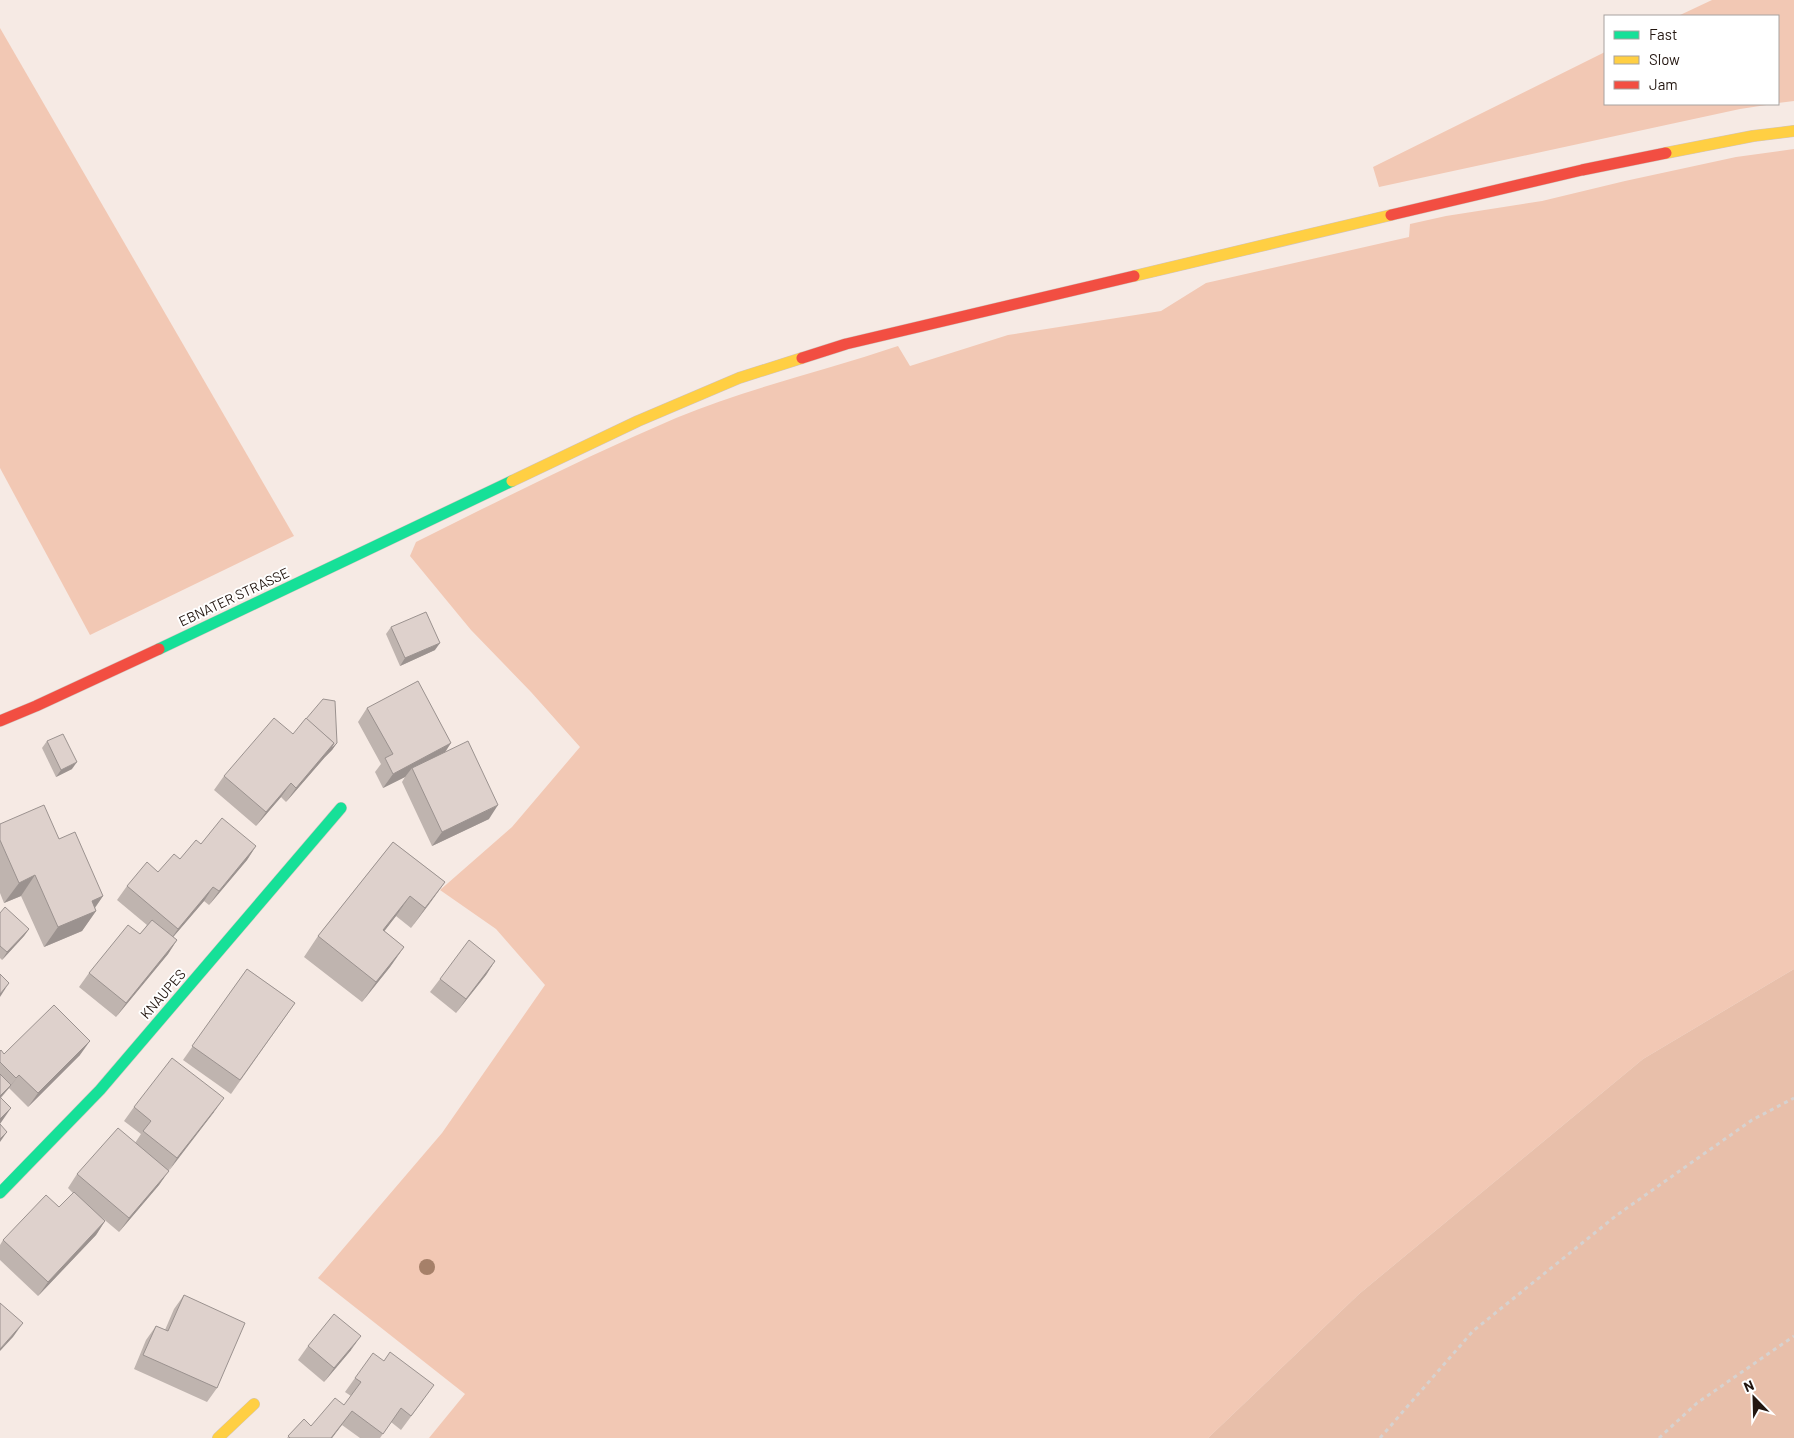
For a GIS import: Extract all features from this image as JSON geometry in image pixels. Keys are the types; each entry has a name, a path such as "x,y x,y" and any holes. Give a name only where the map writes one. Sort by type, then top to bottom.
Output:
{"main road":[{"name":"EBNATER STRASSE","path":"0,721 284,590 638,421 739,378 846,344 1582,170 1753,136 1794,131"},
{"name":"KNAUPES","path":"0,1193 100,1090 341,808"},
{"path":"218,1438 254,1404"}],"path":[{"path":"1380,1438 1473,1331 1617,1215 1752,1120 1794,1098"},
{"path":"1658,1438 1697,1403 1794,1336"}],"shaded area":[{"path":"1712,0 1794,0 1794,101 1779,103 1779,15 1680,15"},
{"path":"0,28 294,536 90,635 0,468"},
{"path":"1604,52 1604,105 1766,105 1740,109 1379,187 1373,167"},
{"path":"1794,149 1794,969 1643,1059 1359,1294 1208,1438 429,1438 465,1394 318,1278 442,1133 545,985 496,929 440,890 512,827 580,747 531,692 471,630 410,556 416,542 577,463 643,432 703,407 898,346 910,366 1008,335 1161,311 1206,283 1409,237 1410,224 1446,216 1542,201 1736,157"},
{"path":"1794,969 1794,1438 1208,1438 1359,1294 1643,1059"}],"building":[{"path":"426,612 440,643 405,658 391,627"},
{"path":"418,681 451,743 393,774 385,758 393,754 367,708"},
{"path":"323,699 335,701 337,743 330,750 334,743 306,719"},
{"path":"274,718 293,734 306,718 334,743 296,788 291,783 266,812 224,776"},
{"path":"63,734 77,762 61,770 47,741"},
{"path":"468,741 498,805 442,832 412,768"},
{"path":"44,805 59,839 75,832 103,896 92,901 96,911 58,927 35,875 19,883 0,840 0,824"},
{"path":"222,818 256,846 219,891 213,887 178,929 127,886 147,862 158,872 174,854 180,859 196,840 201,844"},
{"path":"393,842 445,882 425,908 410,896 383,930 404,947 376,982 318,936"},
{"path":"5,907 29,929 7,952 0,946 0,913"},
{"path":"152,920 177,940 126,1003 89,973 128,925 140,934"},
{"path":"469,940 495,961 466,999 440,979"},
{"path":"247,969 295,1003 240,1080 192,1046"},
{"path":"0,974 9,983 0,994"},
{"path":"54,1005 90,1041 38,1093 19,1075 16,1078 0,1062 0,1051 4,1054"},
{"path":"172,1058 224,1098 177,1158 143,1131 151,1121 134,1107"},
{"path":"0,1074 11,1085 0,1096"},
{"path":"0,1097 11,1108 0,1119"},
{"path":"0,1124 7,1132 0,1139"},
{"path":"118,1128 169,1171 129,1218 77,1174"},
{"path":"74,1192 105,1221 48,1282 3,1240 46,1195 59,1207"},
{"path":"184,1295 245,1323 217,1388 143,1355 156,1326 168,1331"},
{"path":"0,1303 23,1323 0,1349"},
{"path":"334,1314 361,1336 334,1368 308,1346"},
{"path":"390,1352 434,1385 411,1416 401,1408 383,1434 352,1411 331,1438 290,1438 288,1436 304,1419 311,1426 335,1398 344,1405 361,1382 355,1378 373,1353 384,1361"}],"traffic: fast":[{"path":"159,649 512,481"},
{"path":"0,1193 100,1090 341,808"}],"traffic: slow":[{"path":"1666,153 1753,136 1794,131"},
{"path":"1134,276 1391,215"},
{"path":"512,481 638,421 739,378 802,358"},
{"path":"218,1438 254,1404"}],"traffic: jam":[{"path":"1391,215 1582,170 1666,153"},
{"path":"802,358 846,344 1134,276"},
{"path":"0,721 159,649"}]}
